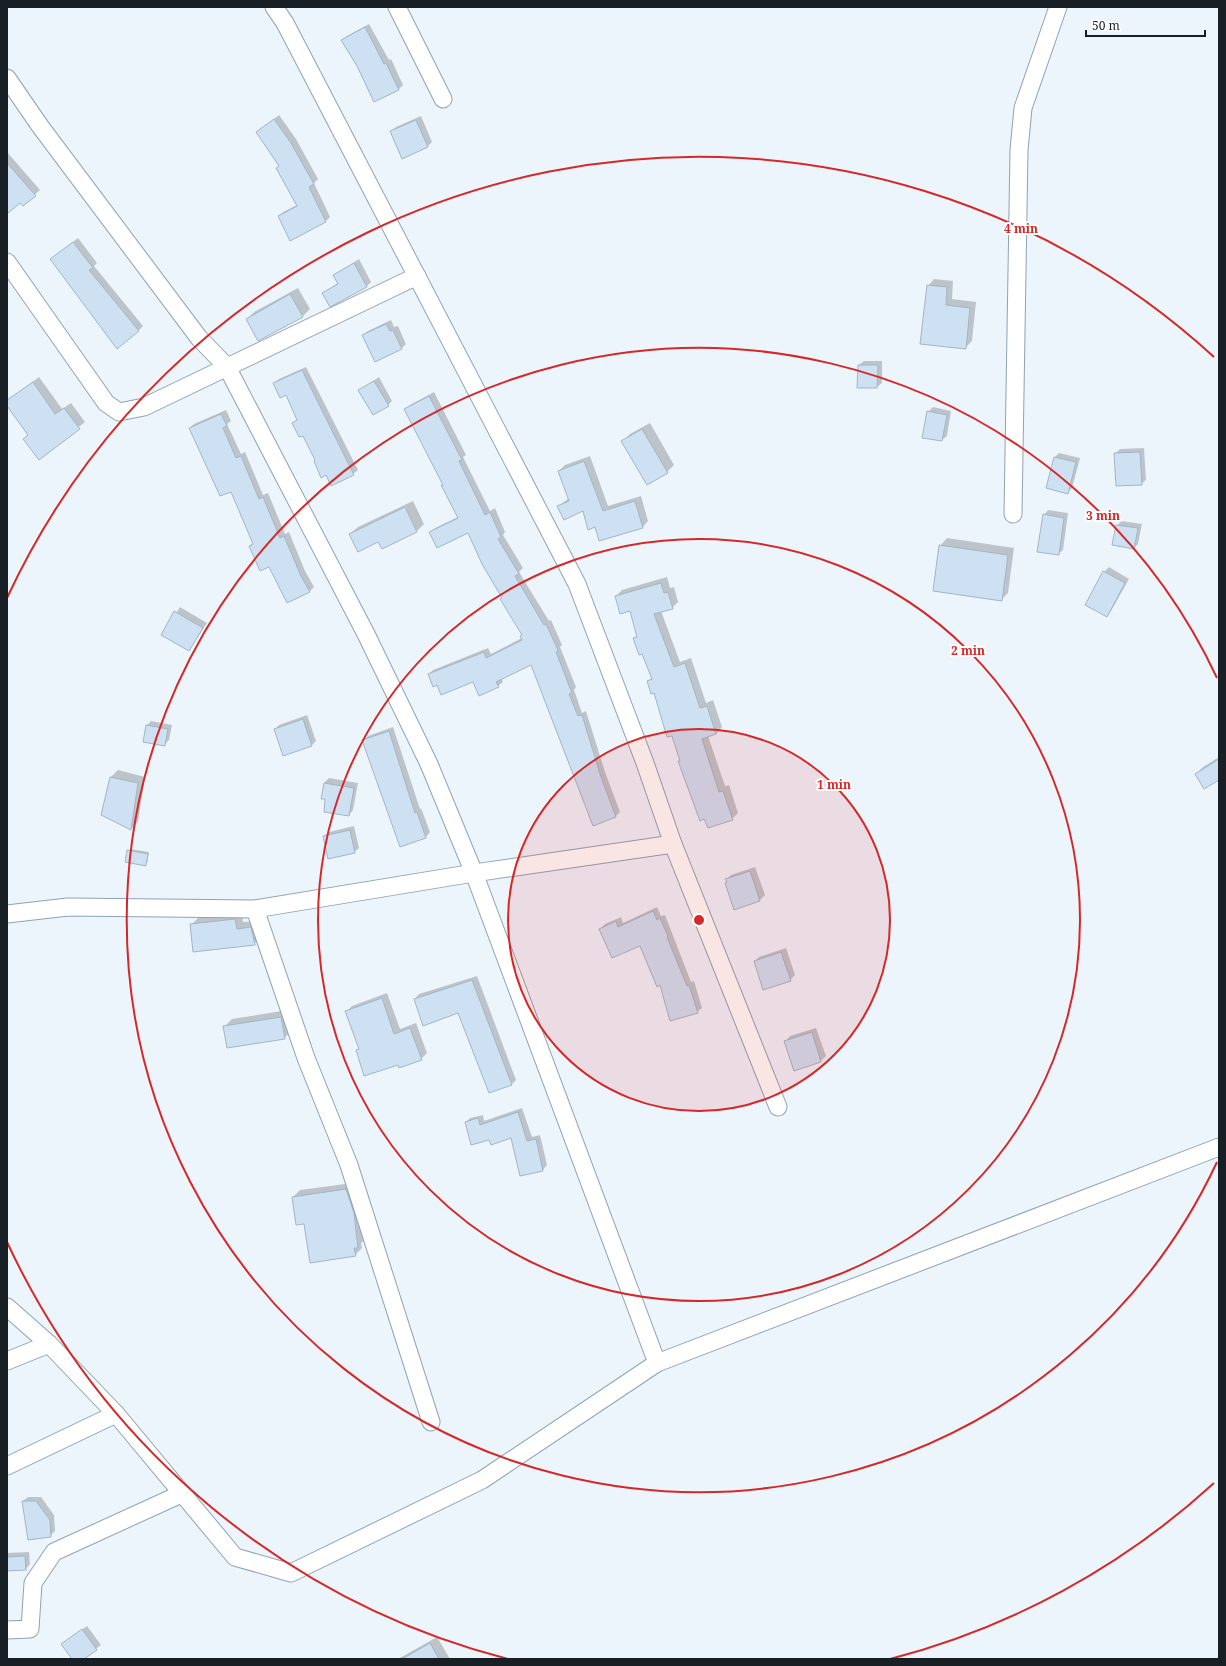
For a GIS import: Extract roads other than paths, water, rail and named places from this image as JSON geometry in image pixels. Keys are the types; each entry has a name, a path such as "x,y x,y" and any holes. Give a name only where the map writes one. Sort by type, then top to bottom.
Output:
{"street":[{"path":"274,7 285,23 577,584 645,763 673,844 778,1107"},
{"path":"397,7 443,99"},
{"path":"1013,514 1020,143 1023,108 1058,7"},
{"path":"7,78 40,126 199,338 227,367 366,634 429,764 474,873 657,1363"},
{"path":"7,262 106,403 120,412 144,407 417,276"},
{"path":"7,914 68,907 255,909 474,873 673,844"},
{"path":"255,909 306,1058 349,1165 431,1422"},
{"path":"7,1307 49,1344 116,1414 234,1557 291,1574 482,1480 657,1363 1219,1148"},
{"path":"7,1361 49,1344"},
{"path":"7,1466 116,1414"},
{"path":"7,1630 30,1629 33,1583 54,1552 181,1494"}]}
